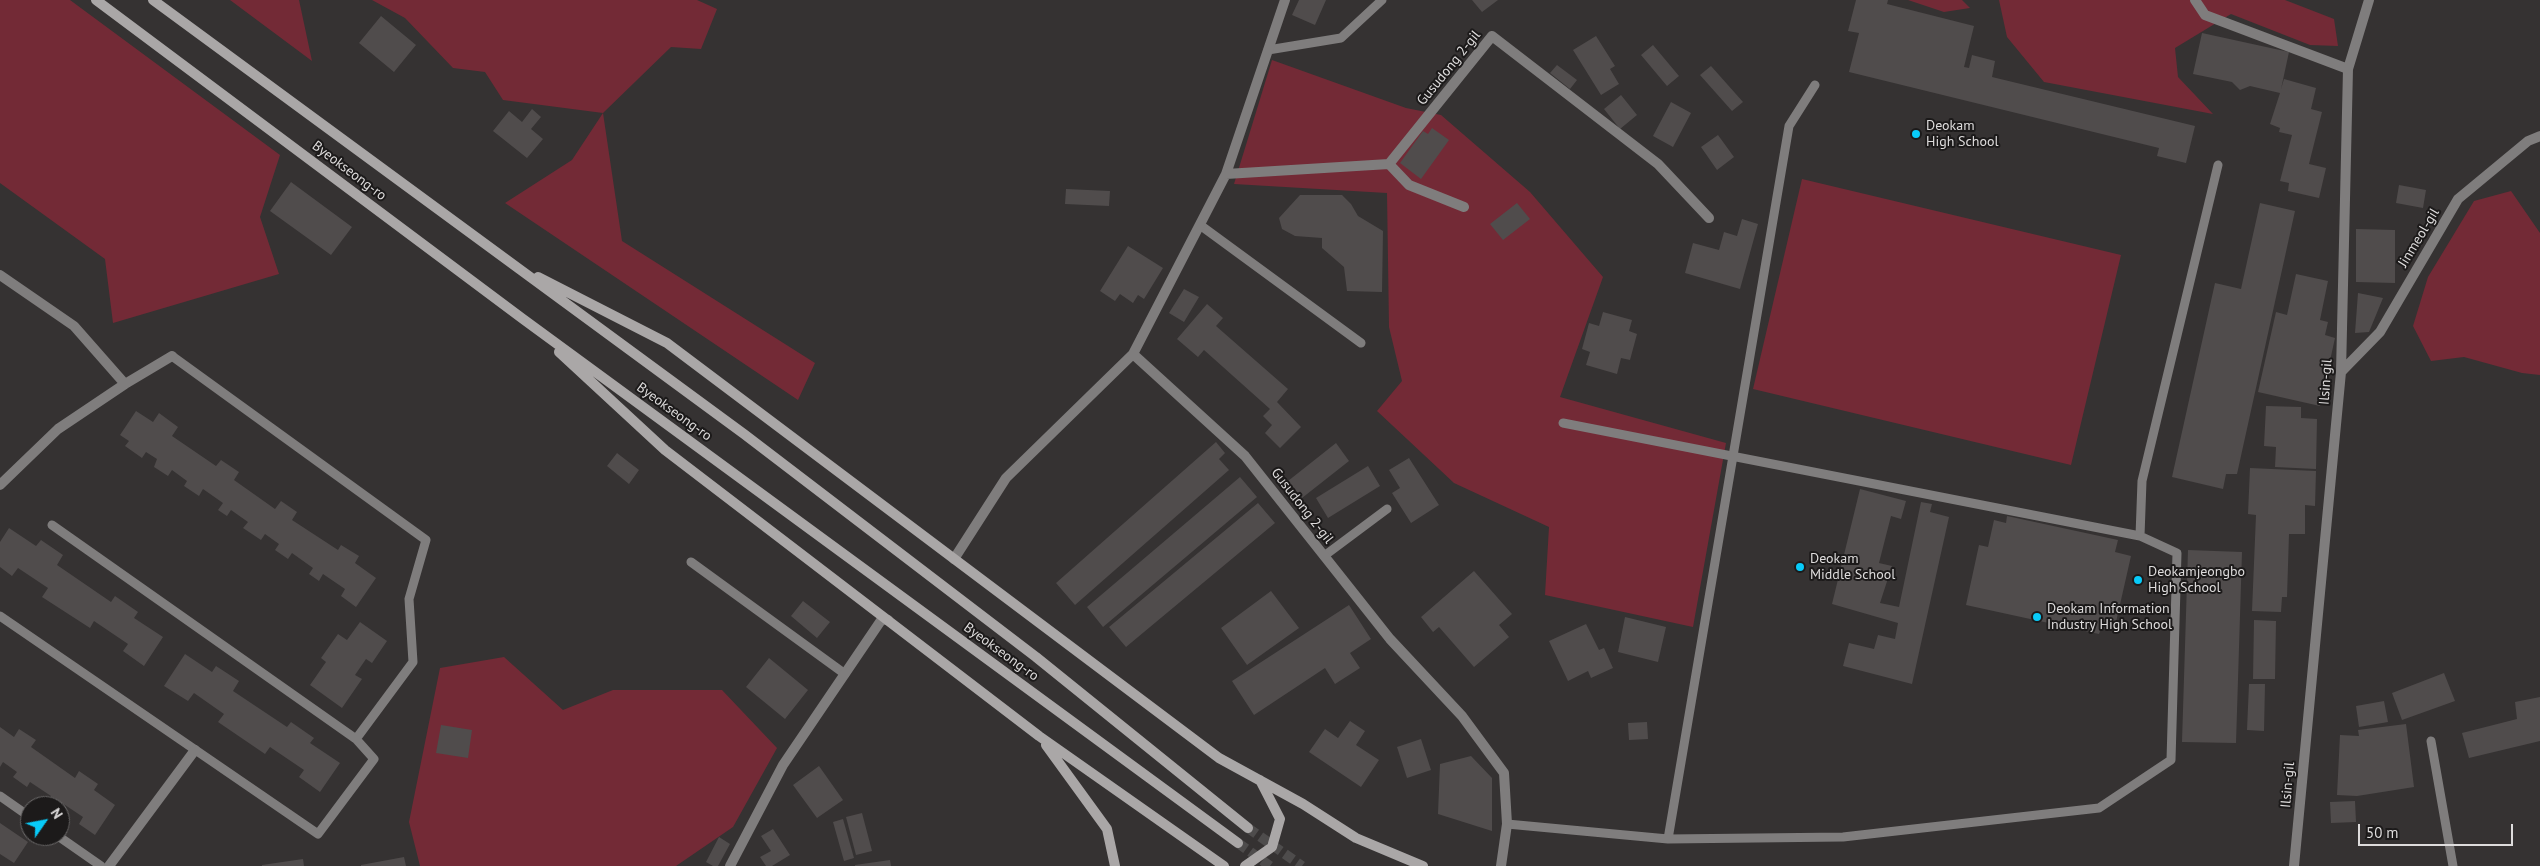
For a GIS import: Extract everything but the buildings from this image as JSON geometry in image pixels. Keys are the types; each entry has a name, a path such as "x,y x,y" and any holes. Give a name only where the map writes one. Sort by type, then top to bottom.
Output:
{"main road":[{"name":"Byeokseong-ro","path":"96,0 524,319 1238,843"},
{"name":"Byeokseong-ro","path":"153,0 744,434 1036,657 1248,828"},
{"path":"510,262 667,343 1219,758 1260,780 1356,838 1423,866"},
{"path":"524,319 665,450 1039,736 1224,866"},
{"path":"1039,736 1107,829 1115,866"},
{"path":"1245,866 1272,847 1280,819 1260,780"}],"street":[{"path":"954,559 1006,478 1133,354 1226,174 1285,0"},
{"path":"2195,0 2205,15 2348,69"},
{"name":"Ilsin-gil","path":"2294,866 2341,372 2348,69 2369,0"},
{"name":"Gusudong 2-gil","path":"1389,164 1492,36 1658,164 1709,218"},
{"name":"Jinmeol-gil","path":"2341,372 2380,332 2458,199 2528,142 2540,136"},
{"path":"1226,174 1389,164 1409,185 1464,207"},
{"path":"0,275 74,326 125,384"},
{"name":"Gusudong 2-gil","path":"1133,354 1245,456 1390,639 1462,716 1504,773 1507,824 1501,866"},
{"path":"0,485 58,429 125,384 172,356"},
{"path":"730,866 783,765 882,619 888,620"},
{"path":"109,866 195,750"}],"lane":[{"path":"1268,50 1341,38 1382,0"},
{"path":"1668,839 1789,126 1815,85"},
{"path":"2140,536 2142,481 2218,165"},
{"path":"1200,225 1361,342"},
{"path":"172,356 426,540 409,599 413,662 356,739"},
{"path":"1507,824 1668,839 1843,837 2099,808 2171,760 2177,553 2140,536 1563,423"},
{"path":"1324,556 1387,509"},
{"path":"0,616 318,834 374,759 356,739 52,525"},
{"path":"691,562 845,674"},
{"path":"2431,741 2453,866"},
{"path":"0,796 20,810"},
{"path":"70,844 101,866"}],"shaded area":[{"path":"0,0 70,0 280,155 260,217 279,274 113,323 105,259 0,183"},
{"path":"230,0 299,0 312,61"},
{"path":"372,0 697,0 717,9 701,49 671,47 603,113 503,100 485,72 453,68 405,18"},
{"path":"1908,0 1962,0 1970,8 1944,12"},
{"path":"1999,0 2285,0 2334,19 2338,46 2310,45 2231,14 2175,48 2178,77 2213,114 2044,82 2007,37"},
{"path":"1272,60 1406,108 1441,115 1530,192 1603,277 1560,397 1726,443 1693,627 1545,595 1549,527 1454,483 1377,411 1402,381 1389,327 1387,193 1234,184"},
{"path":"603,113 622,241 815,363 798,400 505,203 572,160"},
{"path":"1802,179 2121,255 2071,465 1753,389"},
{"path":"2511,191 2540,233 2540,375 2522,373 2464,357 2431,361 2413,326 2428,277 2474,201"},
{"path":"504,657 563,710 613,690 722,690 777,748 733,827 676,866 420,866 409,822 440,668"}],"tunnel":[{"path":"1248,828 1302,866"},
{"path":"1238,843 1270,866"}],"place":[{"name":"Deokam High School","path":"1916,134"},
{"name":"Deokam Middle School","path":"1800,567"},
{"name":"Deokamjeongbo High School","path":"2138,580"},
{"name":"Deokam Information Industry High School","path":"2037,617"}]}
